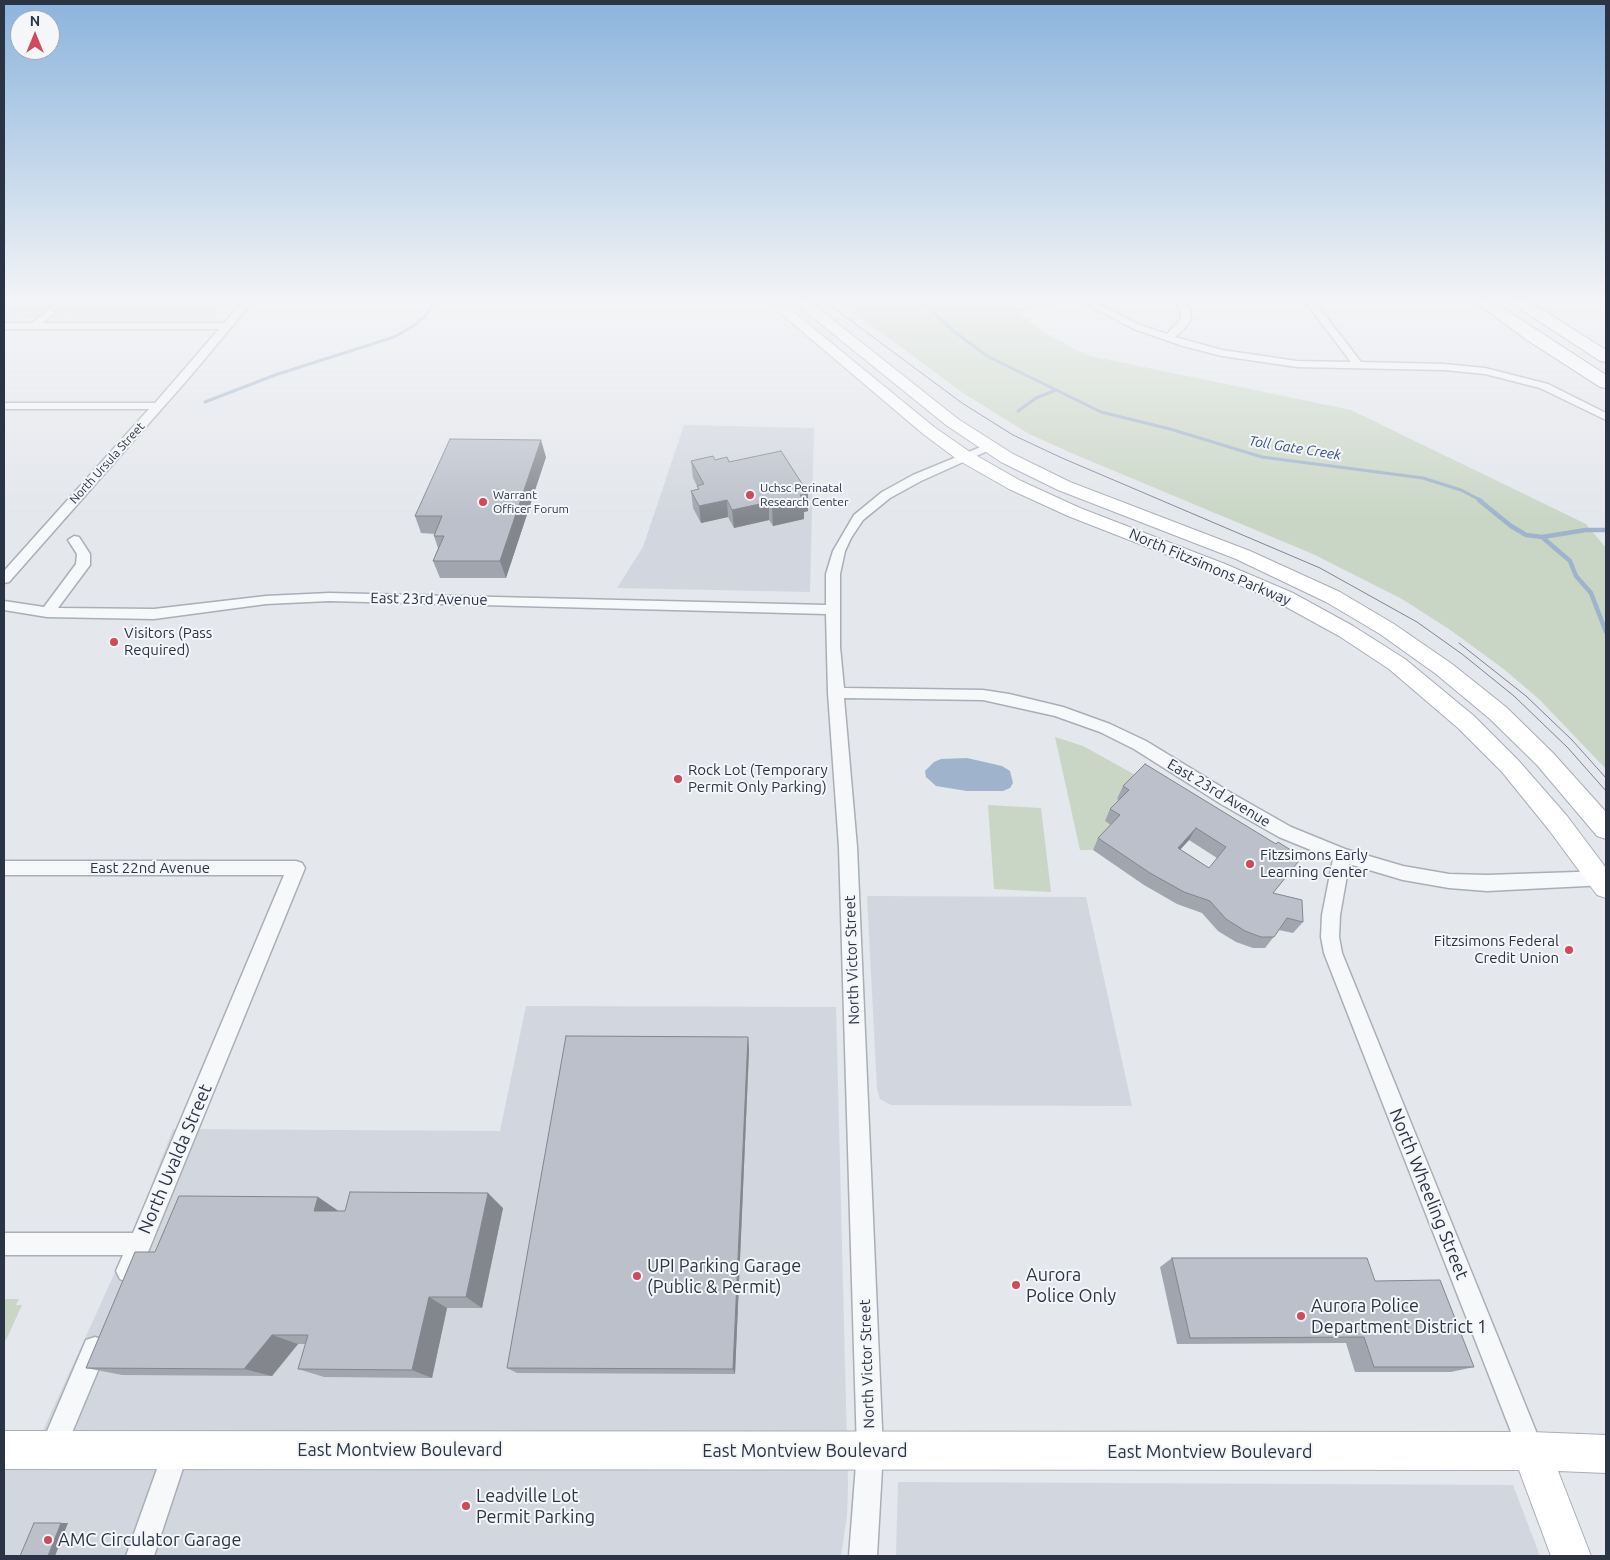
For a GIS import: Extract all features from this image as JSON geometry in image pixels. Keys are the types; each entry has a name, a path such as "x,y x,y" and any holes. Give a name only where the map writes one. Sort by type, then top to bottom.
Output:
{"highway":[{"path":"1590,373 1606,383"}],"main road":[{"name":"North Fitzsimons Parkway","path":"859,373 928,430 964,456 1015,485 1074,512 1218,568 1286,598 1365,642 1417,680 1490,746 1534,794 1604,881"},
{"name":"North Fitzsimons Parkway","path":"891,373 952,422 988,447 1064,486 1243,555 1333,597 1387,629 1437,663 1498,713 1545,759 1606,829"},
{"name":"East Montview Boulevard","path":"4,1450 1531,1451 1606,1454"},
{"name":"North Wheeling Street","path":"1531,1451 1571,1556"}],"street":[{"name":"North Ursula Street","path":"4,578 186,373"},
{"path":"1493,373 1556,391 1606,417"},
{"path":"4,406 158,406"},
{"name":"North Victor Street","path":"864,1556 870,1451 848,847 835,692 832,610 833,574 836,559 845,538 858,518 875,502 898,488 964,456 988,447"},
{"path":"47,612 83,565 84,554 74,540"},
{"name":"East 23rd Avenue","path":"4,606 47,612 154,614 256,601 329,597 832,610"},
{"name":"East 23rd Avenue","path":"4,613 27,610"},
{"name":"East 23rd Avenue","path":"835,692 922,692 983,695 1009,699 1058,711 1083,719 1127,738 1250,813 1285,832 1342,855 1403,873 1449,881 1508,883 1604,881"},
{"name":"North Wheeling Street","path":"1342,855 1331,915 1330,937 1333,953 1531,1451"},
{"name":"East 22nd Avenue","path":"4,868 296,868"},
{"name":"North Uvalda Street","path":"121,1287 296,868"},
{"path":"4,1244 140,1244"},
{"path":"52,1450 103,1331"},
{"path":"140,1556 176,1449"}],"shaded area":[{"path":"684,425 814,428 810,592 617,588 643,547"},
{"path":"867,896 1086,897 1132,1106 891,1105 880,1099 877,1089"},
{"path":"526,1006 836,1007 848,1484 847,1516 841,1556 4,1556 4,1450 34,1450 133,1233 173,1129 500,1131"},
{"path":"898,1482 1513,1485 1540,1556 896,1556"}],"green space":[{"path":"936,373 1172,373 1351,410 1586,524 1606,548 1606,769 1540,700 1505,670 1449,629 1402,599 1313,554 1029,434 963,393"},
{"path":"1055,737 1083,746 1139,777 1118,799 1123,803 1115,828 1093,850 1080,850"},
{"path":"988,805 1041,808 1051,892 994,889"},
{"path":"4,1299 19,1299 16,1305 22,1305 6,1340 4,1340"}],"water":[{"path":"967,758 1002,766 1010,771 1013,783 1010,788 1003,791 967,791 936,786 926,777 925,771 934,762 941,759"}],"building":[{"name":"Warrant Officer Forum","path":"450,439 541,440 500,561 433,561 444,536 434,536 442,516 415,516"},
{"path":"781,451 808,493 800,495 804,501 772,508 769,502 732,510 727,500 699,506 691,491 699,489 697,486 704,484 691,461 713,456 715,460 727,457 729,462"},
{"name":"Fitzsimons Early Learning Center","path":"1145,764 1276,844 1278,842 1302,857 1273,893 1302,900 1303,922 1287,918 1274,937 1261,937 1245,931 1226,919 1210,901 1184,892 1150,873 1098,838 1120,815 1110,809 1129,790 1123,786","holes":["1196,828 1226,847 1209,868 1178,848"]},
{"name":"UPI Parking Garage (Public & Permit)","path":"566,1036 748,1037 733,1369 507,1368"},
{"path":"350,1192 488,1193 466,1297 429,1297 412,1370 298,1369 308,1335 272,1335 244,1369 86,1368 135,1252 155,1252 179,1196 318,1197 314,1211 345,1211"},
{"name":"Aurora Police Department District 1","path":"1172,1258 1367,1258 1375,1281 1440,1280 1474,1367 1374,1367 1364,1337 1190,1338"},
{"name":"AMC Circulator Garage","path":"34,1523 61,1523 48,1556 20,1556"}],"waterway":[{"path":"205,402 282,373"},
{"name":"Toll Gate Creek","path":"1021,373 1101,412 1170,429 1262,457 1423,478 1461,490 1482,501"},
{"path":"1018,411 1036,398 1056,390"},
{"name":"Toll Gate Creek","path":"1479,500 1511,526 1526,535 1542,537"},
{"path":"1542,537 1586,530 1606,530"},
{"name":"Toll Gate Creek","path":"1542,537 1570,561 1576,576 1591,593 1606,632"}],"tram line":[{"path":"921,373 962,403 1013,435 1062,458 1320,568 1417,622 1462,654 1514,696 1568,748 1606,791"},
{"path":"1459,643 1526,696 1572,740 1606,778"}],"place":[{"name":"Uchsc Perinatal Research Center","path":"750,495"},
{"name":"Warrant Officer Forum","path":"483,502"},
{"name":"Visitors (Pass Required)","path":"114,642"},
{"name":"Rock Lot (Temporary Permit Only Parking)","path":"678,779"},
{"name":"Fitzsimons Early Learning Center","path":"1250,864"},
{"name":"Fitzsimons Federal Credit Union","path":"1569,950"},
{"name":"UPI Parking Garage (Public & Permit)","path":"637,1276"},
{"name":"Aurora Police Only","path":"1016,1285"},
{"name":"Aurora Police Department District 1","path":"1301,1316"},
{"name":"Leadville Lot Permit Parking","path":"466,1506"},
{"name":"AMC Circulator Garage","path":"48,1540"}]}
